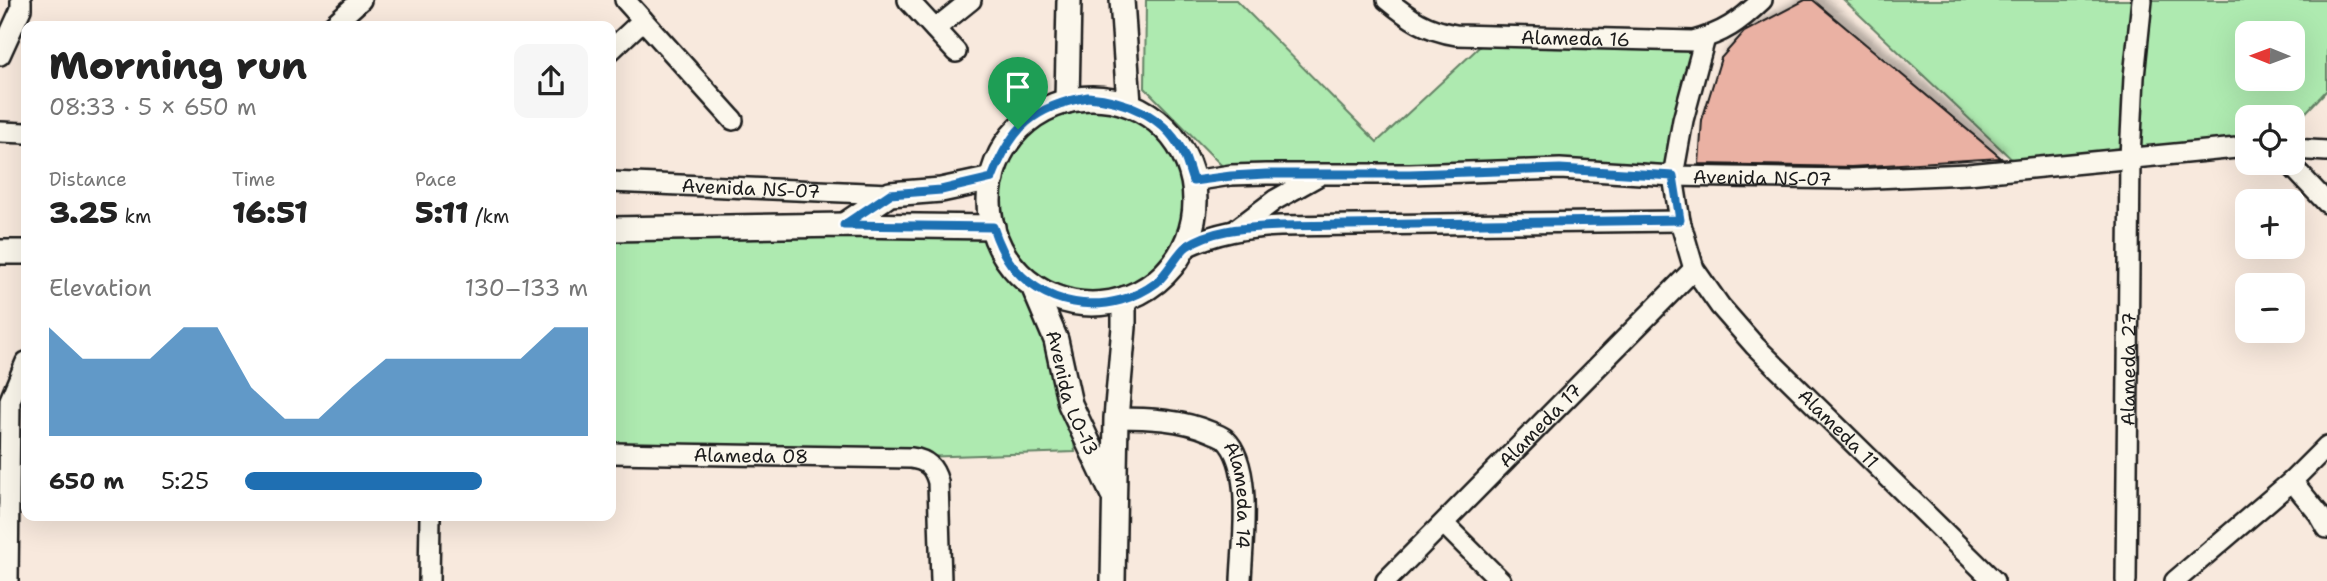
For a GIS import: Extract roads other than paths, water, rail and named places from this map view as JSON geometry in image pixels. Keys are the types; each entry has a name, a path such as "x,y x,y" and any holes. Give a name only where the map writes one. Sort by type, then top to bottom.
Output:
{"street":[{"path":"338,21 361,0"},
{"path":"625,0 733,120"},
{"path":"908,0 956,52"},
{"path":"935,29 971,0"},
{"path":"1067,101 1069,0"},
{"path":"1122,0 1129,104"},
{"name":"Alameda 16","path":"1387,0 1411,19 1434,32 1456,35 1671,41 1693,41 1717,35 1734,26 1762,0"},
{"name":"Alameda 27","path":"2126,581 2130,157 2133,83 2141,0"},
{"path":"0,55 23,6"},
{"path":"616,45 643,20"},
{"name":"Alameda 11","path":"1705,38 1683,120 1673,176 1680,220 1694,269 1720,306 1755,346 1994,581"},
{"path":"1088,97 1129,104 1159,122 1181,148 1193,181 1195,203 1192,226 1185,247 1172,267 1155,283 1124,299 1094,305 1072,303 1033,286 1015,269 1001,249 993,227 989,203 992,178 1002,152 1018,129 1041,111 1067,101 1088,97"},
{"path":"0,132 21,133"},
{"name":"Avenida NS-07","path":"1193,181 1231,176 1560,169 1673,176 1877,178 1968,174 2235,148"},
{"path":"2305,150 2327,151"},
{"path":"1237,229 1275,200 1321,174"},
{"path":"2300,175 2327,204"},
{"name":"Avenida NS-07","path":"616,182 890,194 941,190 992,178"},
{"name":"Avenida NS-07","path":"844,225 890,194"},
{"path":"1185,247 1209,236 1237,229 1280,226 1680,220"},
{"name":"Avenida NS-07","path":"616,229 844,225 993,227"},
{"path":"0,252 21,252"},
{"name":"Alameda 17","path":"1387,581 1694,269"},
{"name":"Avenida LO-13","path":"1033,286 1056,340 1070,404 1114,499"},
{"name":"Avenida LO-13","path":"1113,581 1116,418 1125,327 1124,299"},
{"path":"10,400 21,374"},
{"path":"0,379 10,400 12,448 5,574"},
{"name":"Alameda 14","path":"1116,418 1154,418 1198,427 1225,439 1241,469 1245,492 1241,581"},
{"path":"2175,581 2292,481 2327,446"},
{"name":"Alameda 08","path":"616,453 919,459 928,463 936,472 938,482 941,581"},
{"path":"2292,481 2327,528"},
{"path":"429,581 430,521"},
{"path":"1444,524 1502,581"}]}
